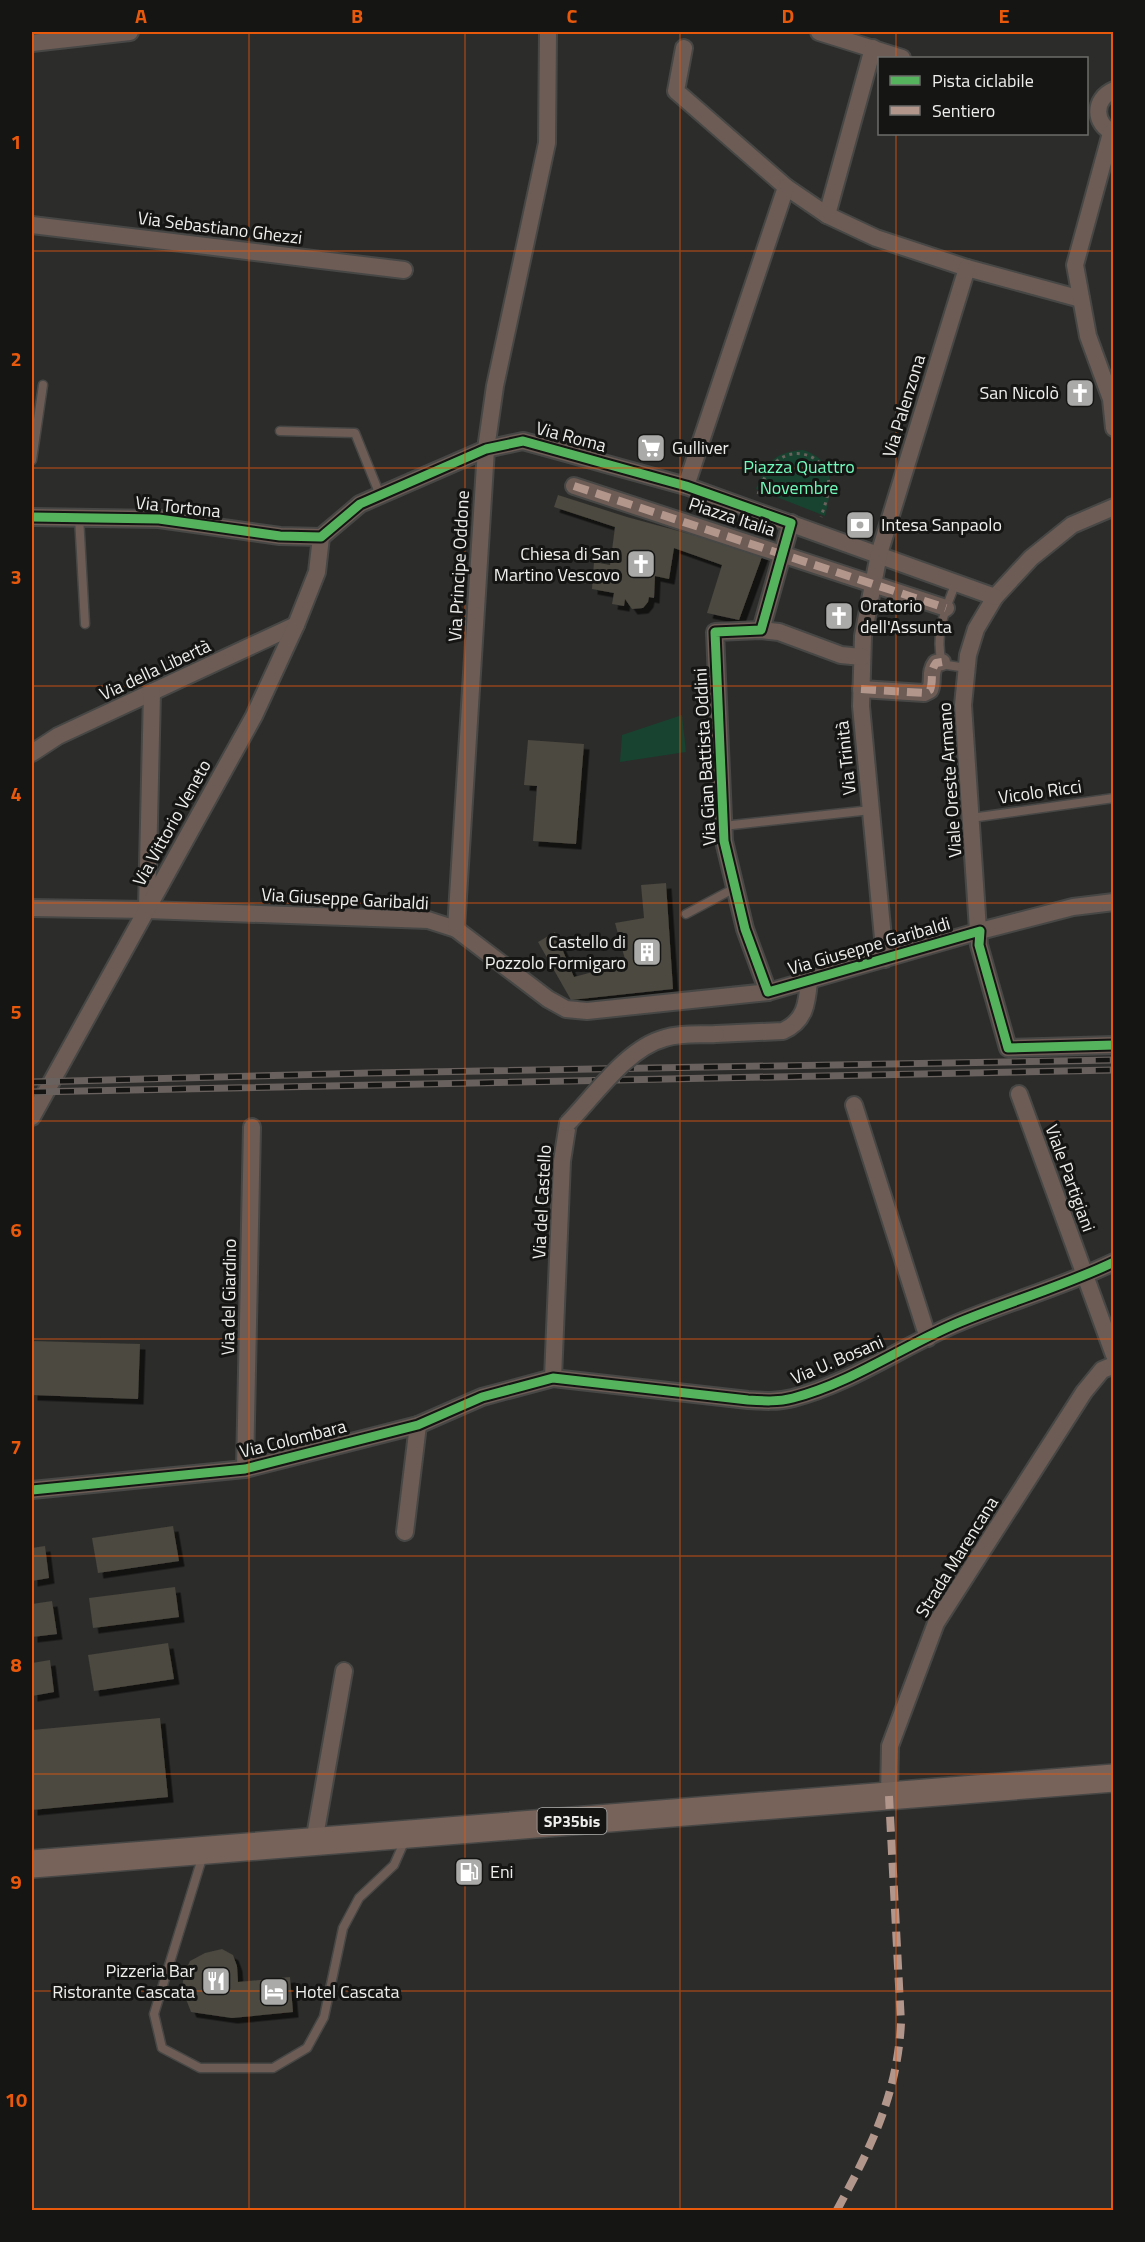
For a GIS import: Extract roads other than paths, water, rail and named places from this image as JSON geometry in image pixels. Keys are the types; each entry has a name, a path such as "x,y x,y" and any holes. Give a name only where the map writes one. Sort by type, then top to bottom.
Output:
{"main road":[{"name":"SP35bis","path":"32,1864 1113,1778"}],"street":[{"path":"32,43 130,32"},
{"name":"Via Principe Oddone","path":"456,928 486,449 495,386 547,143 548,32"},
{"path":"819,32 899,57"},
{"path":"684,48 676,91 786,187 827,215 876,238 967,268 1081,299"},
{"path":"827,215 873,48"},
{"path":"1113,90 1092,111 1101,124 1112,133 1076,265 1088,336 1111,399 1113,428"},
{"path":"686,486 786,187"},
{"name":"Via Sebastiano Ghezzi","path":"32,225 404,270"},
{"name":"Via Palenzona","path":"879,554 967,268"},
{"name":"Via Roma","path":"321,537 360,504 486,449 523,441 686,486 995,597"},
{"name":"Piazza Italia","path":"574,486 946,608"},
{"name":"Viale Oreste Armano","path":"1113,507 1072,525 1031,558 995,597 976,629 968,655 963,705 980,931 979,945 1008,1048 1113,1045"},
{"name":"Via Tortona","path":"32,517 159,519 280,536 321,537"},
{"path":"791,523 761,630 779,632 841,655 862,657"},
{"name":"Via Vittorio Veneto","path":"32,1117 254,716 296,625 317,572 321,537"},
{"name":"Via Trinità","path":"879,554 863,636 861,706 885,959"},
{"name":"Via della Libertà","path":"32,753 58,736 296,625"},
{"name":"Via Gian Battista Oddini","path":"761,630 715,632 724,841 745,929 768,992"},
{"path":"861,689 924,693 930,690 931,669 936,663 942,662"},
{"path":"147,910 152,693"},
{"name":"Via Giuseppe Garibaldi","path":"32,908 428,920 456,928 548,999 566,1009 587,1011 768,992 980,931 1074,907 1113,902"},
{"name":"Via del Castello","path":"553,1378 562,1161 568,1123 634,1052 650,1042 668,1037 783,1031 792,1026 802,1017 807,1002 809,981"},
{"name":"Viale Partigiani","path":"1019,1094 1113,1355"},
{"path":"854,1105 928,1338"},
{"name":"Via del Giardino","path":"245,1469 252,1127"},
{"name":"Via U. Bosani","path":"553,1378 747,1400 772,1401 793,1398 836,1382 959,1323 1113,1262"},
{"name":"Strada Marencana","path":"889,1796 890,1746 936,1623 1084,1392 1102,1370 1113,1365"},
{"name":"Via Colombara","path":"32,1490 245,1469 418,1425 482,1396 553,1378"},
{"path":"405,1532 418,1425"},
{"path":"314,1842 344,1671"}],"lane":[{"path":"32,460 43,385"},
{"path":"280,430 356,433 380,495"},
{"path":"79,516 85,624"},
{"path":"956,582 940,630 940,655 942,662 947,665 967,668"},
{"name":"Vicolo Ricci","path":"971,818 1113,798"},
{"path":"723,826 871,810"},
{"path":"686,914 735,888"},
{"path":"204,1851 154,2014 162,2048 200,2068 273,2068 307,2048 324,2017 344,1928 359,1898 394,1865 407,1834"}],"railway":[{"path":"32,1082 369,1073 1114,1060"},
{"path":"32,1092 1114,1070"}],"place":[{"name":"San Nicolò","path":"1080,393"},
{"name":"Gulliver","path":"651,448"},
{"name":"Intesa Sanpaolo","path":"860,525"},
{"name":"Chiesa di San Martino Vescovo","path":"641,564"},
{"name":"Oratorio dell'Assunta","path":"839,616"},
{"name":"Castello di Pozzolo Formigaro","path":"647,952"},
{"name":"Eni","path":"469,1872"},
{"name":"Pizzeria Bar Ristorante Cascata","path":"216,1981"},
{"name":"Hotel Cascata","path":"274,1992"}],"park label":[{"name":"Piazza Quattro Novembre","path":"799,477"}]}
